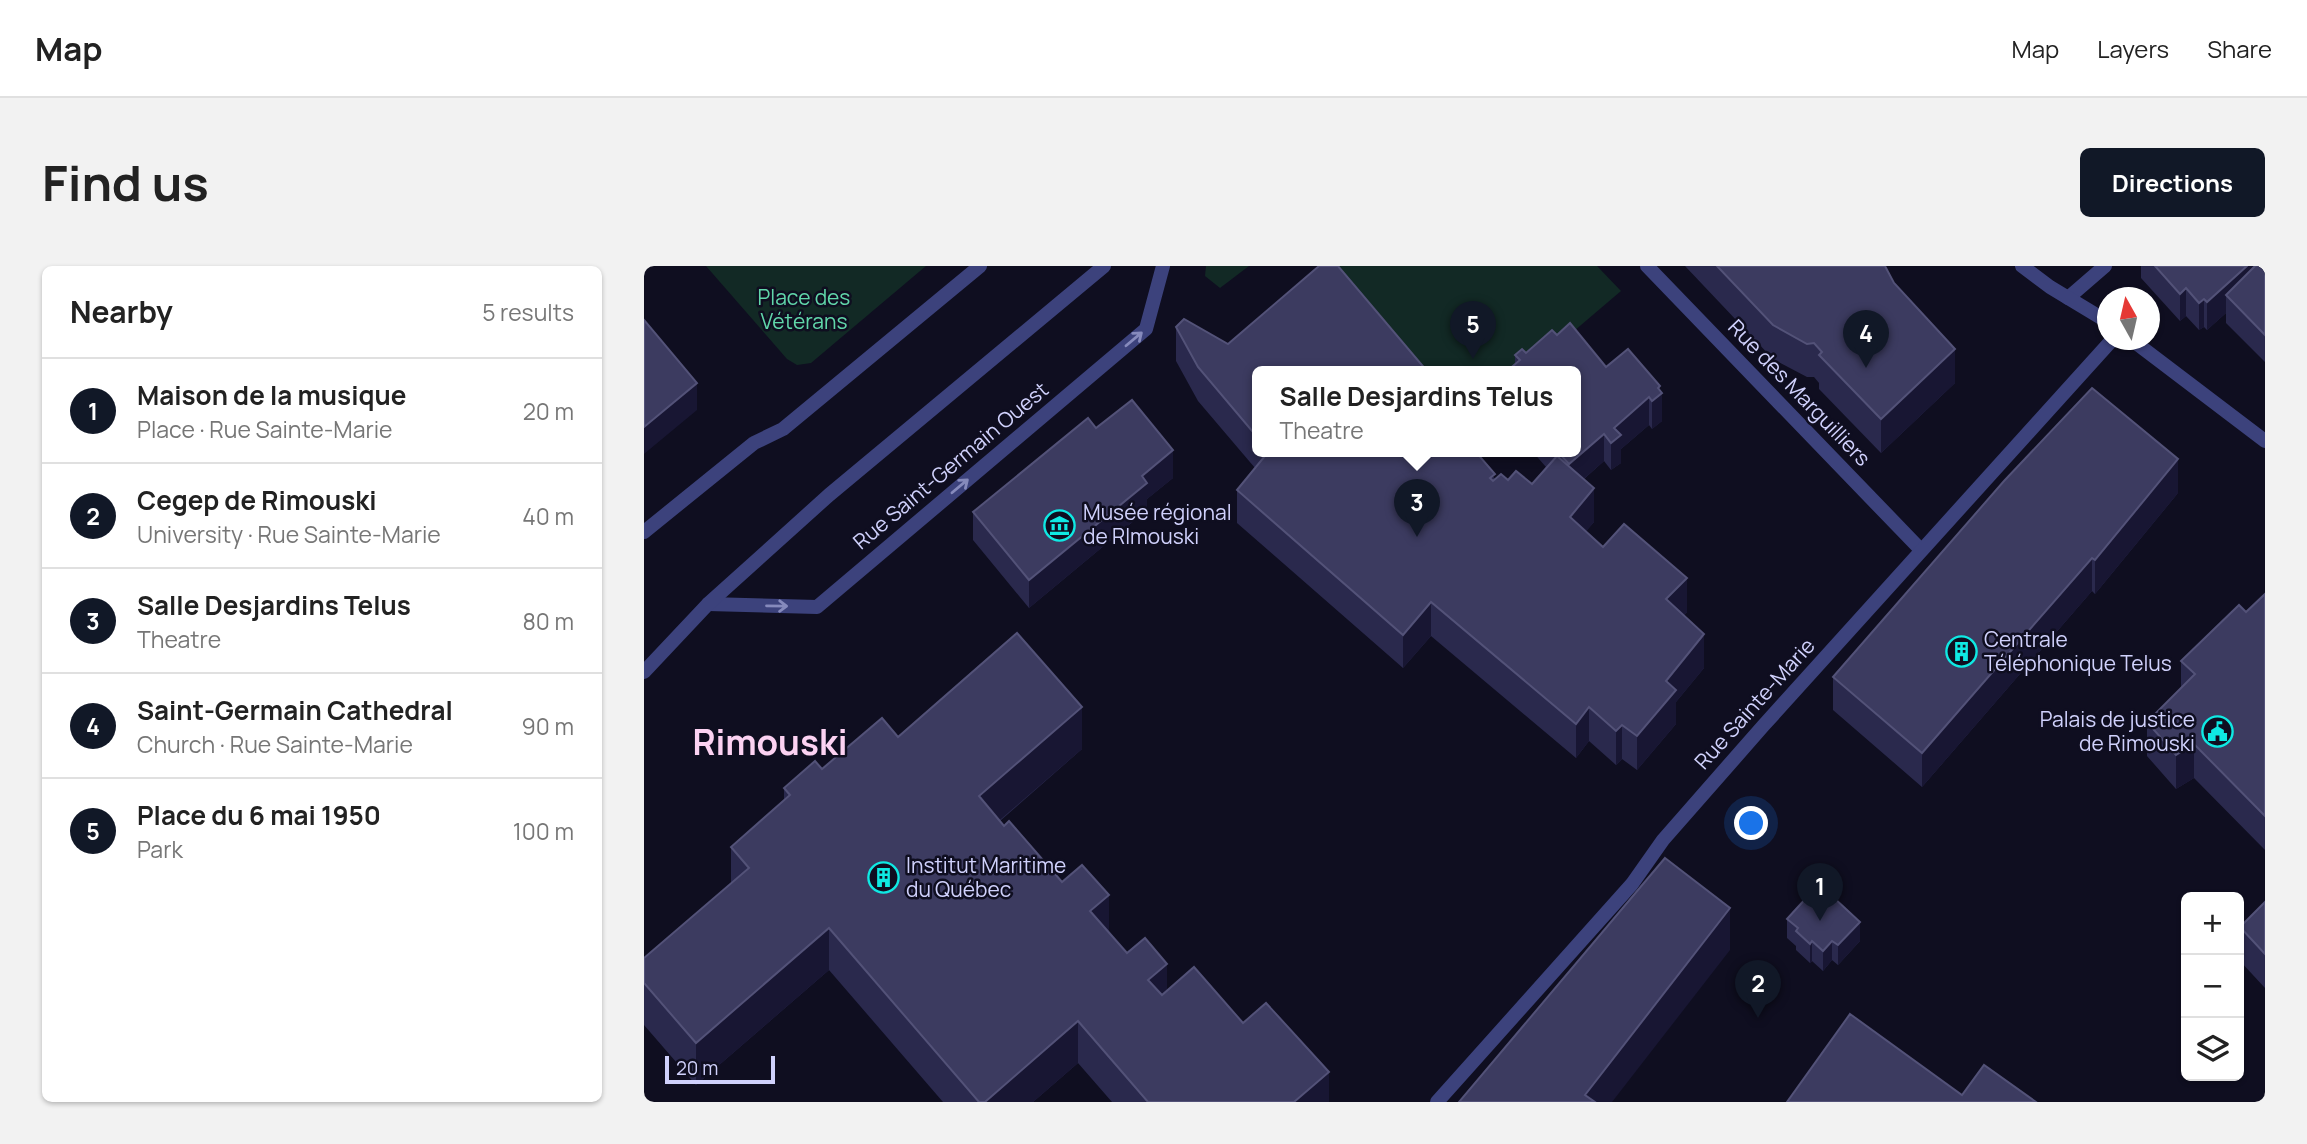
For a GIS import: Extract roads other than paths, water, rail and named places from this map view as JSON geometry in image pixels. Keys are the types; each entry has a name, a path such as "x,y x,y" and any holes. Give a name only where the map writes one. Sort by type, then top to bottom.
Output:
{"street":[{"path":"644,532 754,443 783,429 980,266"},
{"path":"644,672 708,604 829,495 1104,266"},
{"name":"Rue Saint-Germain Ouest","path":"708,604 817,607 1146,329 1163,266"},
{"name":"Rue des Marguilliers","path":"1647,266 1921,550"},
{"path":"2022,266 2097,315"},
{"path":"2068,298 2105,266"},
{"name":"Rue Sainte-Marie","path":"1437,1102 1632,884 1663,840 2103,350"},
{"path":"2145,350 2265,441"}],"place":[{"name":"Place du 6 mai 1950","path":"1473,359"},
{"name":"Saint-Germain Cathedral","path":"1866,368"},
{"name":"Musée régional de RImouski","path":"1060,525"},
{"name":"Salle Desjardins Telus","path":"1417,537"},
{"name":"Centrale Téléphonique Telus","path":"1961,652"},
{"name":"Palais de justice de Rimouski","path":"2218,732"},
{"name":"Institut Maritime du Québec","path":"883,878"},
{"name":"Maison de la musique","path":"1820,921"},
{"name":"Cegep de Rimouski","path":"1758,1018"}],"district":[{"name":"Rimouski","path":"770,743"}],"park label":[{"name":"Place des Vétérans","path":"804,310"}]}
